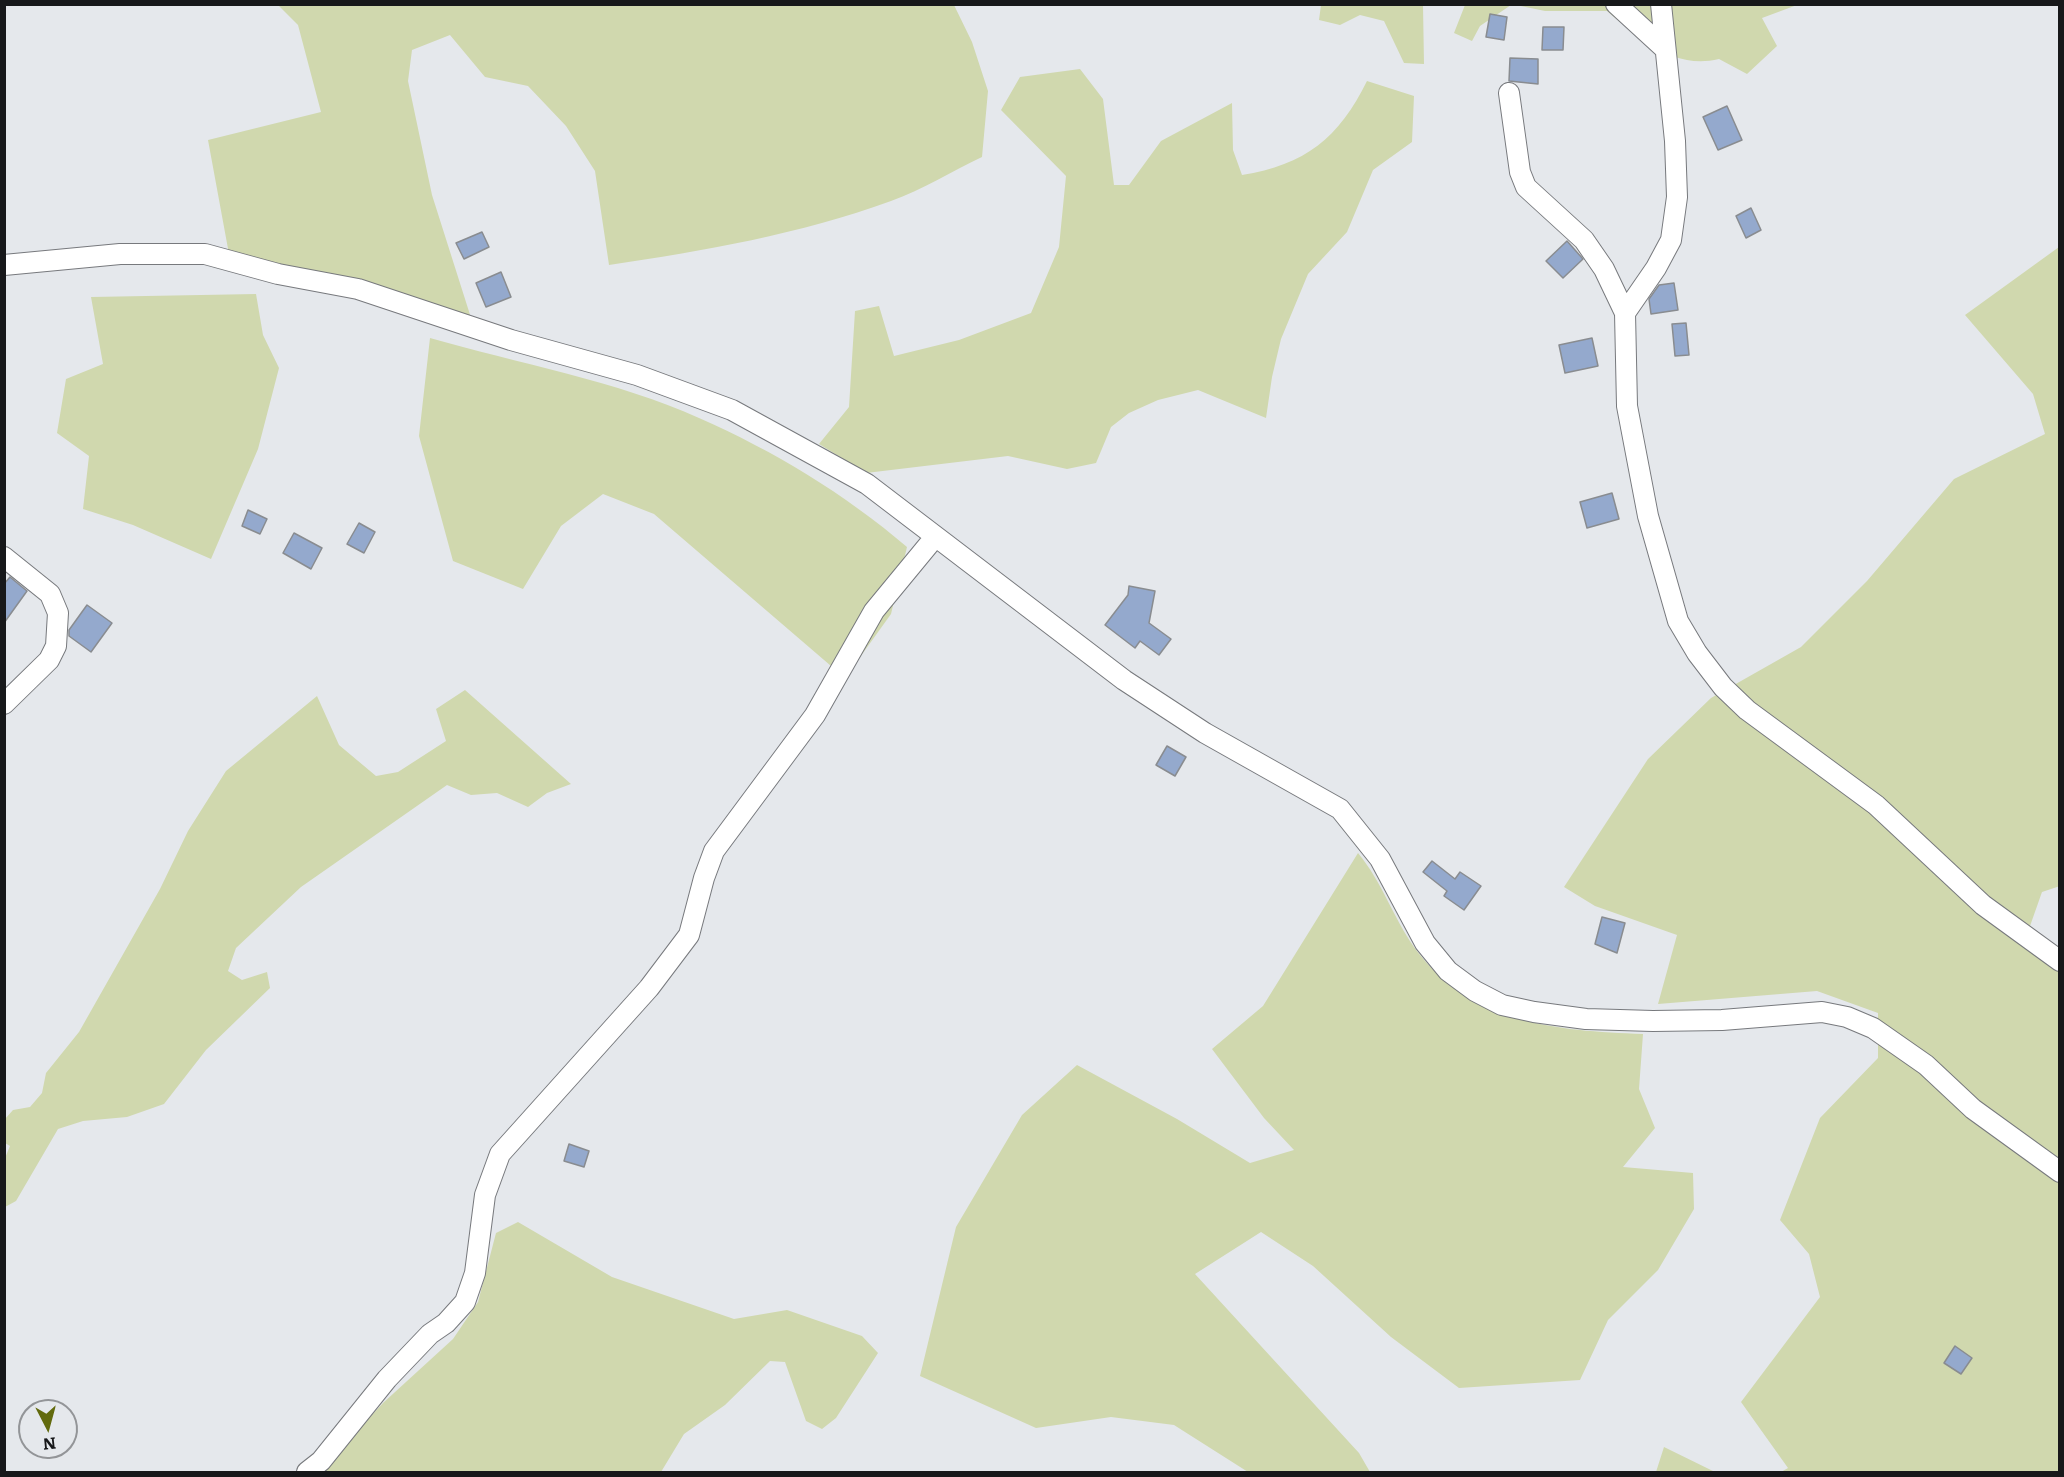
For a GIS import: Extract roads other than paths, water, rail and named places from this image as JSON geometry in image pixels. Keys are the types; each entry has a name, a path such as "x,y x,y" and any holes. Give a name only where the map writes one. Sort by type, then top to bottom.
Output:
{"street":[{"path":"1616,4 1665,49"},
{"path":"1625,313 1656,268 1671,240 1677,197 1676,141 1661,4"},
{"path":"1509,93 1520,172 1526,187 1584,240 1604,269 1625,313 1627,406 1648,516 1678,621 1697,653 1722,687 1747,710 1876,805 1983,905 2060,961"},
{"path":"4,265 120,254 205,254 278,274 358,289 512,340 638,375 732,410 867,484 1124,680 1205,733 1340,809 1380,859 1425,943 1448,971 1475,991 1502,1005 1586,1019 1722,1020 1821,1012 1847,1017 1873,1028 1926,1065 1973,1109 2060,1172"},
{"path":"307,1473 321,1461 387,1379 465,1302 475,1273 485,1195 500,1154 649,987 689,935 704,878 714,851 815,715 874,611 935,537"},
{"path":"4,557 50,594 58,613 56,646 49,660 4,704"}]}
